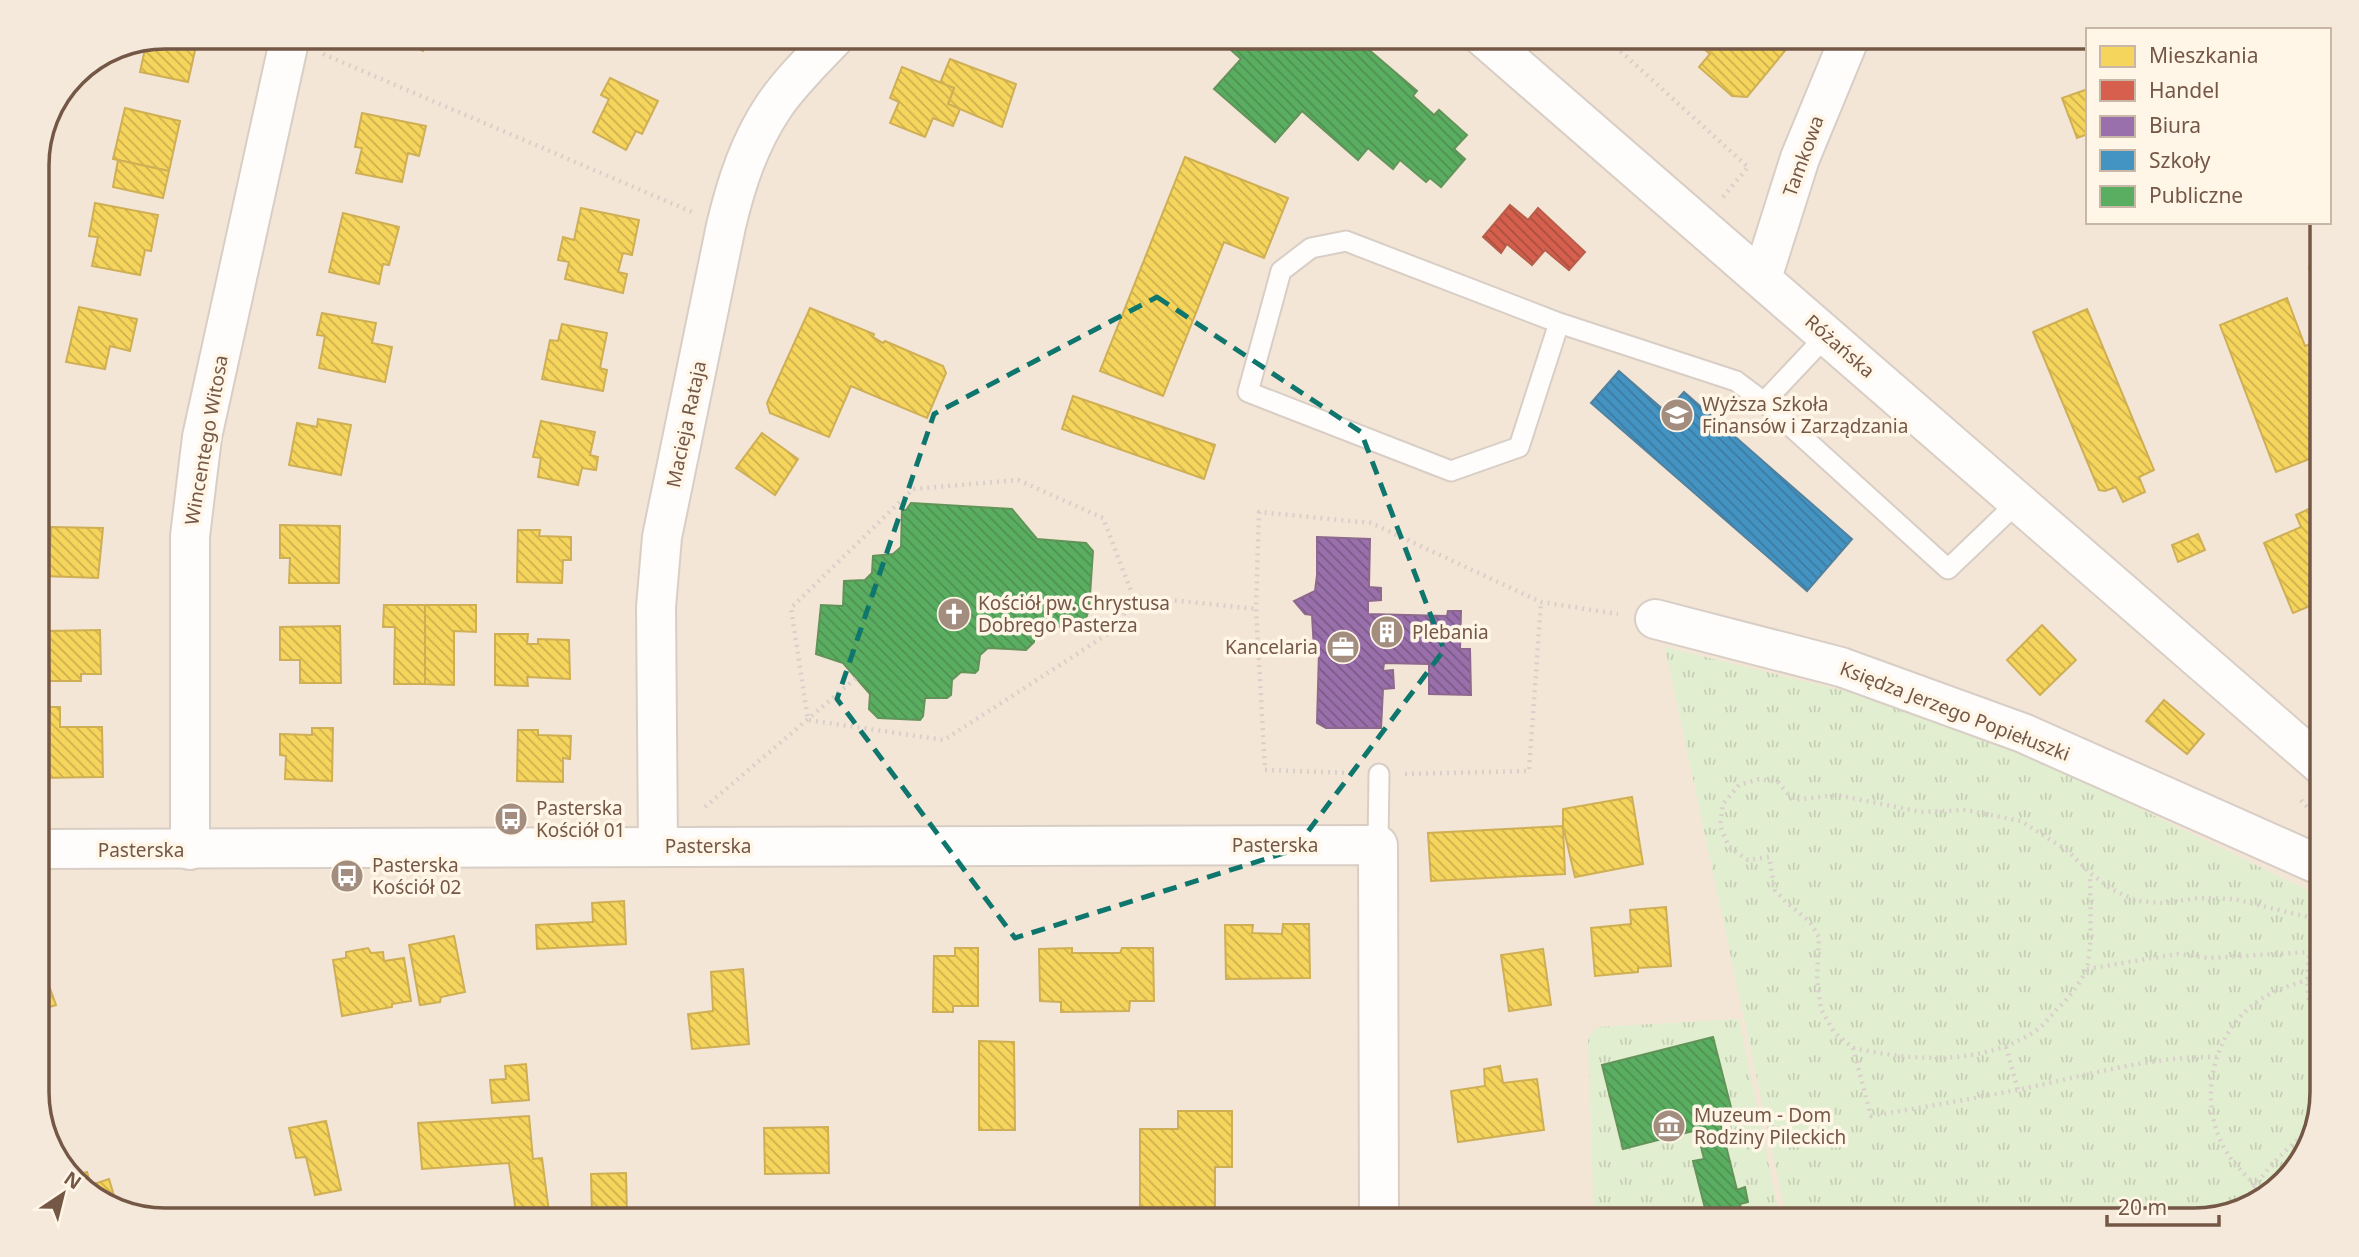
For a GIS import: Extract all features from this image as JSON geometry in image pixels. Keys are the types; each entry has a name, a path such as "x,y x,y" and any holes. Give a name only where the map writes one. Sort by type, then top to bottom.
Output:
{"street":[{"name":"Wincentego Witosa","path":"190,850 190,536 202,438 287,49"},
{"name":"Macieja Rataja","path":"658,846 656,607 662,537 726,226 736,183 755,137 775,104 824,49"},
{"name":"Różańska","path":"1497,49 2310,755"},
{"name":"Tamkowa","path":"1762,278 1800,158 1845,49"},
{"name":"Księdza Jerzego Popiełuszki","path":"1655,619 1841,667 2023,733 2310,861"},
{"name":"Pasterska","path":"49,849 1378,845"},
{"path":"1378,845 1379,1208"}],"lane":[{"path":"1559,323 1519,447 1451,471 1248,392 1281,271 1311,248 1346,241 1559,323 1737,380 1948,569 2019,500"},
{"path":"1764,402 1827,335"},
{"path":"1378,845 1379,775"}],"path":[{"path":"315,49 726,226"},
{"path":"1618,49 1757,175"},
{"path":"1018,480 1104,518 1133,596 1117,628 944,740 808,720 791,608 913,489 1018,480"},
{"path":"1541,602 1529,771 1379,775 1265,770 1256,609 1259,512 1371,523 1541,602 1655,619"},
{"path":"1133,596 1256,609"},
{"path":"658,846 856,678"},
{"path":"2090,873 2091,918 2087,969 2066,1001 2037,1030 2006,1047 1954,1059 1881,1054 1853,1048 1834,1032 1821,1009 1817,979 1819,937 1810,922 1775,890 1769,857 1748,860 1729,848 1720,826 1723,804 1739,785 1759,779 1778,782 1793,800 1837,795 1921,812 1966,810 2021,821 2068,851 2111,889 2137,901 2165,903 2199,898 2234,899 2310,916"},
{"path":"2087,969 2177,954 2209,958 2310,952 2310,1003"},
{"path":"2255,1185 2232,1161 2220,1139 2212,1115 2210,1089 2217,1057 2223,1040 2256,1002 2278,989 2308,979"},
{"path":"2006,1047 2018,1090"},
{"path":"1853,1048 1871,1116 2018,1090 2158,1060 2217,1057"},
{"path":"2250,1193 2281,1155 2299,1140"}],"highlighted area":[{"path":"1157,297 1361,432 1444,650 1294,850 1015,938 837,699 934,414"}],"shaded area":[{"path":"165,49 2086,49 2086,224 2310,224 2310,1092 2306,1122 2298,1143 2281,1169 2258,1188 2224,1204 2194,1208 165,1208 142,1206 114,1196 98,1186 98,1159 71,1159 69,1156 55,1129 49,1100 49,157 61,114 83,83 101,69 142,51"}],"green space":[{"path":"1665,647 1861,695 2054,767 2310,891 2310,1092 2306,1122 2298,1143 2281,1169 2245,1196 2224,1204 2194,1208 1784,1208"},
{"path":"1739,1019 1778,1208 1594,1208 1588,1038 1598,1027"}],"building: Mieszkania":[{"path":"195,49 188,82 140,72 145,51"},
{"path":"1704,49 1786,49 1747,97 1732,96 1699,67 1710,54"},
{"path":"950,59 1016,84 1002,127 948,104 954,88 940,83"},
{"path":"902,67 954,88 948,104 960,109 953,126 933,118 925,137 890,123 899,102 890,98"},
{"path":"610,78 658,101 642,134 636,131 626,150 593,132 609,99 601,95"},
{"path":"2086,90 2086,135 2077,138 2062,98"},
{"path":"125,108 180,121 169,171 113,159"},
{"path":"362,113 426,126 419,156 408,153 402,182 356,173 362,148 355,147"},
{"path":"1185,157 1288,198 1264,258 1224,242 1163,396 1100,371"},
{"path":"118,160 169,171 163,198 113,187"},
{"path":"95,203 158,215 151,251 145,250 140,275 92,266 98,237 89,236"},
{"path":"581,208 639,220 632,255 623,253 618,272 627,274 623,293 565,279 569,262 558,260 563,237 574,240"},
{"path":"343,213 399,227 389,265 383,264 379,284 329,272"},
{"path":"2287,298 2305,346 2310,344 2310,459 2276,472 2220,325"},
{"path":"79,307 137,319 130,351 110,346 105,369 66,362"},
{"path":"810,308 874,334 873,337 883,343 885,341 943,366 946,373 927,418 851,386 829,437 770,413 767,403"},
{"path":"2087,309 2154,470 2139,477 2145,492 2123,502 2116,487 2099,490 2033,332"},
{"path":"322,313 376,323 372,343 392,347 385,382 319,368 325,336 317,335"},
{"path":"562,324 607,333 600,368 607,370 603,391 542,379 550,340 558,341"},
{"path":"1073,396 1215,445 1204,479 1062,429"},
{"path":"318,419 351,425 341,475 289,465 297,423 317,427"},
{"path":"541,421 595,432 590,455 598,457 596,470 582,468 578,485 538,477 541,458 533,457"},
{"path":"762,433 798,459 775,495 736,468"},
{"path":"2310,508 2310,606 2293,613 2264,543 2301,527 2296,515"},
{"path":"280,525 340,526 339,583 289,583 290,558 280,558"},
{"path":"51,527 103,528 98,578 49,576"},
{"path":"518,530 540,530 539,536 571,537 571,560 563,560 562,583 517,582"},
{"path":"2198,534 2205,550 2178,562 2172,545"},
{"path":"384,605 425,605 425,684 394,684 395,627 383,627"},
{"path":"425,605 476,605 476,632 454,631 454,685 425,684"},
{"path":"2042,625 2076,660 2040,695 2007,660"},
{"path":"340,626 341,683 300,683 300,660 280,660 280,627"},
{"path":"100,630 101,674 81,674 81,681 49,681 49,631"},
{"path":"495,634 528,634 527,644 538,644 538,639 569,640 570,679 527,677 528,686 495,685"},
{"path":"2164,700 2204,734 2187,754 2146,721"},
{"path":"49,707 60,707 60,727 102,727 103,777 49,778"},
{"path":"312,728 333,728 332,781 285,779 286,756 280,755 280,734 312,735"},
{"path":"518,730 538,730 538,735 571,736 570,759 563,758 563,782 517,781"},
{"path":"1632,797 1643,864 1575,877 1563,826 1563,809"},
{"path":"1563,826 1565,874 1431,881 1428,833"},
{"path":"624,901 626,944 537,949 536,925 593,922 592,903"},
{"path":"1666,907 1671,966 1638,968 1638,972 1595,976 1591,928 1631,924 1630,910"},
{"path":"1283,924 1309,924 1310,978 1226,979 1225,925 1253,925 1252,933 1282,934"},
{"path":"454,936 465,992 441,997 440,1002 420,1005 409,945"},
{"path":"368,948 371,953 383,952 384,961 404,958 411,1001 342,1016 333,960 346,958 346,952"},
{"path":"955,948 978,948 978,1006 953,1006 953,1012 933,1012 934,956 955,956"},
{"path":"1072,948 1072,953 1120,953 1122,948 1153,948 1154,1001 1130,1001 1129,1011 1061,1012 1061,1002 1040,1001 1039,949"},
{"path":"1543,949 1551,1005 1509,1011 1501,955"},
{"path":"743,969 749,1044 692,1049 688,1014 713,1011 711,972"},
{"path":"49,985 56,1005 49,1007"},
{"path":"979,1041 1014,1042 1015,1130 979,1130"},
{"path":"526,1064 529,1100 492,1103 490,1080 506,1079 505,1066"},
{"path":"1500,1066 1503,1083 1537,1079 1544,1130 1458,1142 1451,1091 1485,1086 1484,1069"},
{"path":"1178,1111 1232,1111 1232,1167 1215,1167 1215,1208 1140,1208 1140,1129 1178,1129"},
{"path":"529,1116 533,1159 542,1158 548,1208 515,1208 509,1163 422,1169 418,1123"},
{"path":"326,1121 341,1190 315,1195 306,1157 296,1158 289,1128"},
{"path":"828,1127 829,1173 765,1174 764,1128"},
{"path":"626,1173 627,1208 592,1208 591,1174"},
{"path":"109,1179 114,1196 98,1186 98,1183"}],"building: Handel":[{"path":"1510,205 1528,220 1538,208 1585,252 1569,270 1545,250 1532,265 1507,244 1501,253 1483,237"}],"building: Biura":[{"name":"Plebania","path":"1317,537 1370,539 1369,587 1381,588 1381,600 1368,601 1368,614 1447,616 1448,611 1461,611 1460,649 1470,649 1471,695 1429,694 1429,664 1384,663 1383,671 1393,670 1394,688 1383,689 1381,728 1326,728 1317,723 1319,651 1314,650 1312,615 1305,614 1294,601 1315,591"}],"building: Szkoły":[{"path":"1619,371 1666,412 1684,392 1852,539 1807,591 1591,403"}],"building: Publiczne":[{"path":"1230,49 1368,49 1417,91 1413,96 1434,115 1439,110 1467,135 1454,149 1465,159 1441,187 1430,178 1426,182 1400,160 1393,169 1368,148 1358,160 1302,111 1275,142 1214,89 1241,59"},
{"name":"Kościół pw. Chrystusa Dobrego Pasterza","path":"911,503 1012,509 1037,539 1086,543 1093,551 1089,610 1086,618 1071,628 1035,625 1034,642 1026,650 988,648 980,655 975,673 961,672 952,680 951,695 947,698 925,698 920,720 878,718 869,709 870,694 843,663 816,654 821,605 843,606 844,581 865,580 872,573 873,556 893,554 901,547 902,510 906,510"},
{"name":"Muzeum - Dom Rodziny Pileckich","path":"1713,1037 1734,1119 1720,1122 1737,1190 1745,1187 1748,1202 1740,1204 1741,1208 1705,1208 1693,1161 1704,1159 1697,1130 1623,1149 1602,1065"}],"place":[{"name":"Wyższa Szkoła Finansów i Zarządzania","path":"1677,415"},
{"name":"Kościół pw. Chrystusa Dobrego Pasterza","path":"954,614"},
{"name":"Plebania","path":"1387,632"},
{"name":"Kancelaria","path":"1343,647"},
{"name":"Pasterska Kościół 01","path":"511,819"},
{"name":"Pasterska Kościół 02","path":"347,876"},
{"name":"Muzeum - Dom Rodziny Pileckich","path":"1669,1126"}]}
